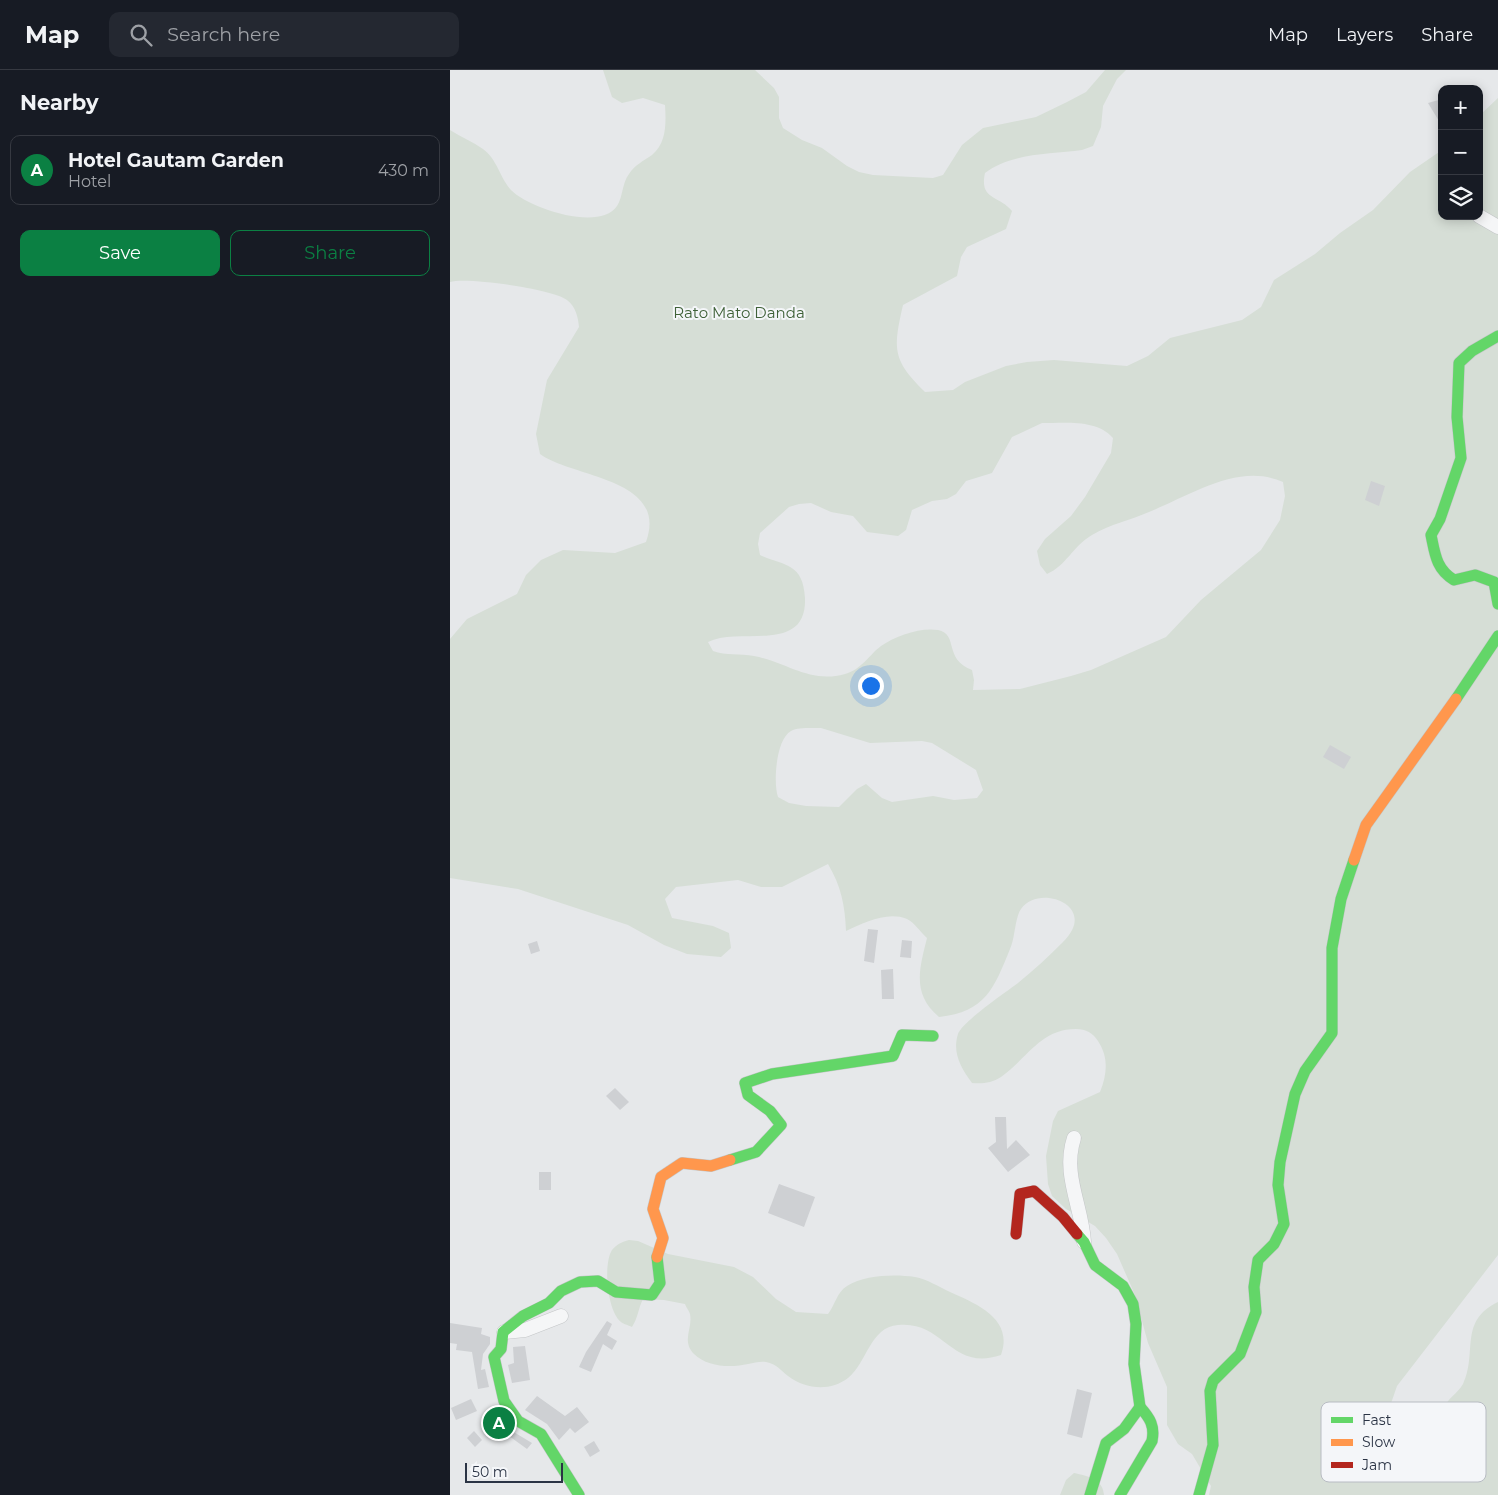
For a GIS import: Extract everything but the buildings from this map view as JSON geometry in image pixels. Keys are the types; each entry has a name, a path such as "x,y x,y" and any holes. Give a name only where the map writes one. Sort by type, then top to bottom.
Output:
{"street":[{"path":"1483,218 1498,227"},
{"path":"1498,336 1472,351 1459,363 1457,417 1461,458 1440,519 1431,535 1437,564 1444,574 1454,580 1475,575 1494,582 1498,604"},
{"path":"1199,1495 1213,1445 1210,1391 1213,1381 1240,1354 1256,1312 1254,1288 1258,1260 1274,1244 1284,1224 1278,1185 1280,1162 1295,1094 1304,1070 1332,1033 1330,987 1332,948 1342,900 1355,853 1366,825 1450,708 1498,636"},
{"path":"579,1495 541,1434 518,1421 504,1401 494,1357 501,1349 503,1332 523,1316 549,1303 561,1291 580,1282 598,1281 616,1292 652,1295 660,1283 658,1256 663,1238 653,1209 662,1176 682,1163 711,1166 756,1152 781,1125 770,1111 748,1095 745,1083 772,1074 893,1056 902,1035 932,1036"},
{"path":"1074,1138 1070,1149 1071,1177 1073,1191 1079,1205 1084,1242"},
{"path":"1016,1234 1020,1194 1034,1191 1051,1204 1084,1242 1095,1265 1123,1286 1133,1304 1136,1324 1134,1364 1140,1407 1152,1423 1154,1435 1142,1460 1122,1487 1120,1495"},
{"path":"503,1332 525,1330 561,1316"},
{"path":"1090,1495 1106,1443 1124,1429 1140,1407"}],"green space":[{"name":"Rato Mato Danda","path":"603,70 755,70 774,88 779,97 779,118 783,128 802,140 822,148 859,172 873,175 933,178 943,175 962,145 983,128 1036,117 1086,92 1105,70 1126,70 1117,79 1103,106 1101,127 1093,146 1082,150 1019,158 995,166 985,173 984,182 987,193 1012,211 1006,229 967,247 961,257 957,276 903,305 898,333 898,353 906,371 925,392 953,390 965,382 1006,366 1027,362 1054,360 1127,366 1148,356 1170,338 1242,320 1261,307 1274,280 1315,254 1340,233 1373,210 1410,172 1438,153 1438,220 1483,220 1483,112 1498,98 1498,1255 1397,1386 1391,1402 1321,1402 1321,1482 1486,1482 1486,1402 1448,1402 1463,1384 1469,1361 1473,1328 1478,1318 1498,1302 1498,1495 1209,1495 1211,1486 1192,1454 1178,1444 1167,1425 1167,1387 1148,1343 1135,1295 1117,1254 1095,1226 1066,1209 1052,1196 1048,1184 1046,1156 1053,1121 1058,1111 1100,1092 1106,1066 1102,1047 1089,1032 1080,1029 1064,1030 1043,1039 1001,1077 994,1081 983,1083 972,1083 964,1072 957,1054 956,1041 958,1034 967,1022 1036,968 1063,942 1073,929 1075,918 1071,909 1063,902 1040,898 1029,901 1021,909 1017,917 1010,949 999,975 986,996 968,1010 939,1017 930,1008 921,990 920,971 927,938 910,920 892,916 876,919 846,931 842,896 828,864 782,887 761,887 738,880 676,887 665,899 672,918 713,926 729,933 731,948 721,957 687,954 664,945 628,925 518,889 450,878 450,639 467,619 517,594 526,575 541,560 563,550 615,553 646,542 649,521 644,505 631,492 614,483 555,462 540,454 536,434 547,380 579,327 573,306 559,296 529,288 474,281 450,282 450,130 488,153 507,185 520,197 548,210 580,217 596,217 608,214 617,206 629,174 657,150 663,138 666,118 665,105 643,98 622,103 612,97","holes":["1042,423 1080,423 1098,428 1113,438 1111,453 1085,497 1071,516 1045,539 1037,551 1040,565 1047,574 1059,566 1085,540 1099,531 1149,512 1198,490 1232,478 1249,476 1266,477 1283,482 1285,496 1280,520 1261,550 1201,600 1166,637 1091,670 1020,689 973,690 972,670 957,660 948,636 944,632 931,629 908,633 893,639 876,650 856,669 845,674 832,676 809,674 754,656 713,651 708,642 737,636 783,633 795,627 803,616 805,598 803,586 796,571 791,567 760,555 758,544 760,533 789,507 811,503 831,512 853,516 867,532 898,536 906,530 912,510 932,501 947,499 956,494 966,481 992,473 1012,437","821,728 870,743 922,741 932,743 976,770 983,790 977,798 954,800 933,796 892,802 882,798 866,784 857,789 839,807 806,806 789,803 778,797 776,782 777,762 782,743 791,731"]},
{"path":"629,1240 638,1241 668,1254 734,1267 753,1277 776,1299 796,1312 828,1314 838,1295 854,1282 889,1276 919,1278 971,1302 998,1322 1004,1342 1001,1355 984,1358 970,1357 926,1330 914,1326 898,1325 889,1327 881,1332 860,1364 848,1378 826,1387 802,1384 776,1366 766,1362 734,1366 712,1364 699,1358 690,1349 688,1339 690,1314 685,1304 643,1299 632,1327 622,1323 616,1316 612,1308 608,1287 609,1257 616,1246"},
{"path":"1074,1473 1094,1479 1101,1485 1104,1495 1060,1495 1066,1480"}],"traffic: fast":[{"path":"1498,336 1472,351 1459,363 1457,417 1461,458 1440,519 1431,535 1437,560 1443,571 1454,580 1475,575 1494,582 1498,604"},
{"path":"1456,699 1498,636"},
{"path":"1199,1495 1213,1445 1210,1391 1213,1381 1240,1354 1256,1312 1254,1287 1258,1260 1274,1244 1284,1224 1278,1185 1280,1162 1295,1094 1305,1071 1332,1033 1332,948 1341,899 1354,860"},
{"path":"730,1160 756,1152 781,1125 770,1111 748,1095 745,1083 772,1074 893,1056 902,1035 933,1036"},
{"path":"1077,1234 1084,1242 1095,1265 1123,1286 1133,1304 1136,1324 1134,1364 1140,1407"},
{"path":"579,1495 541,1434 518,1421 504,1401 494,1357 501,1349 503,1332 523,1316 549,1303 561,1291 580,1282 598,1281 616,1292 652,1295 660,1283 657,1257"},
{"path":"1090,1495 1106,1443 1124,1429 1140,1407 1151,1422 1153,1431 1152,1441 1120,1495"}],"traffic: slow":[{"path":"1354,860 1366,825 1456,699"},
{"path":"657,1257 663,1238 653,1209 661,1177 682,1163 711,1166 730,1160"}],"traffic: jam":[{"path":"1016,1234 1020,1194 1034,1191 1063,1217 1077,1234"}],"place":[{"name":"Hotel Gautam Garden","path":"499,1423"}]}
